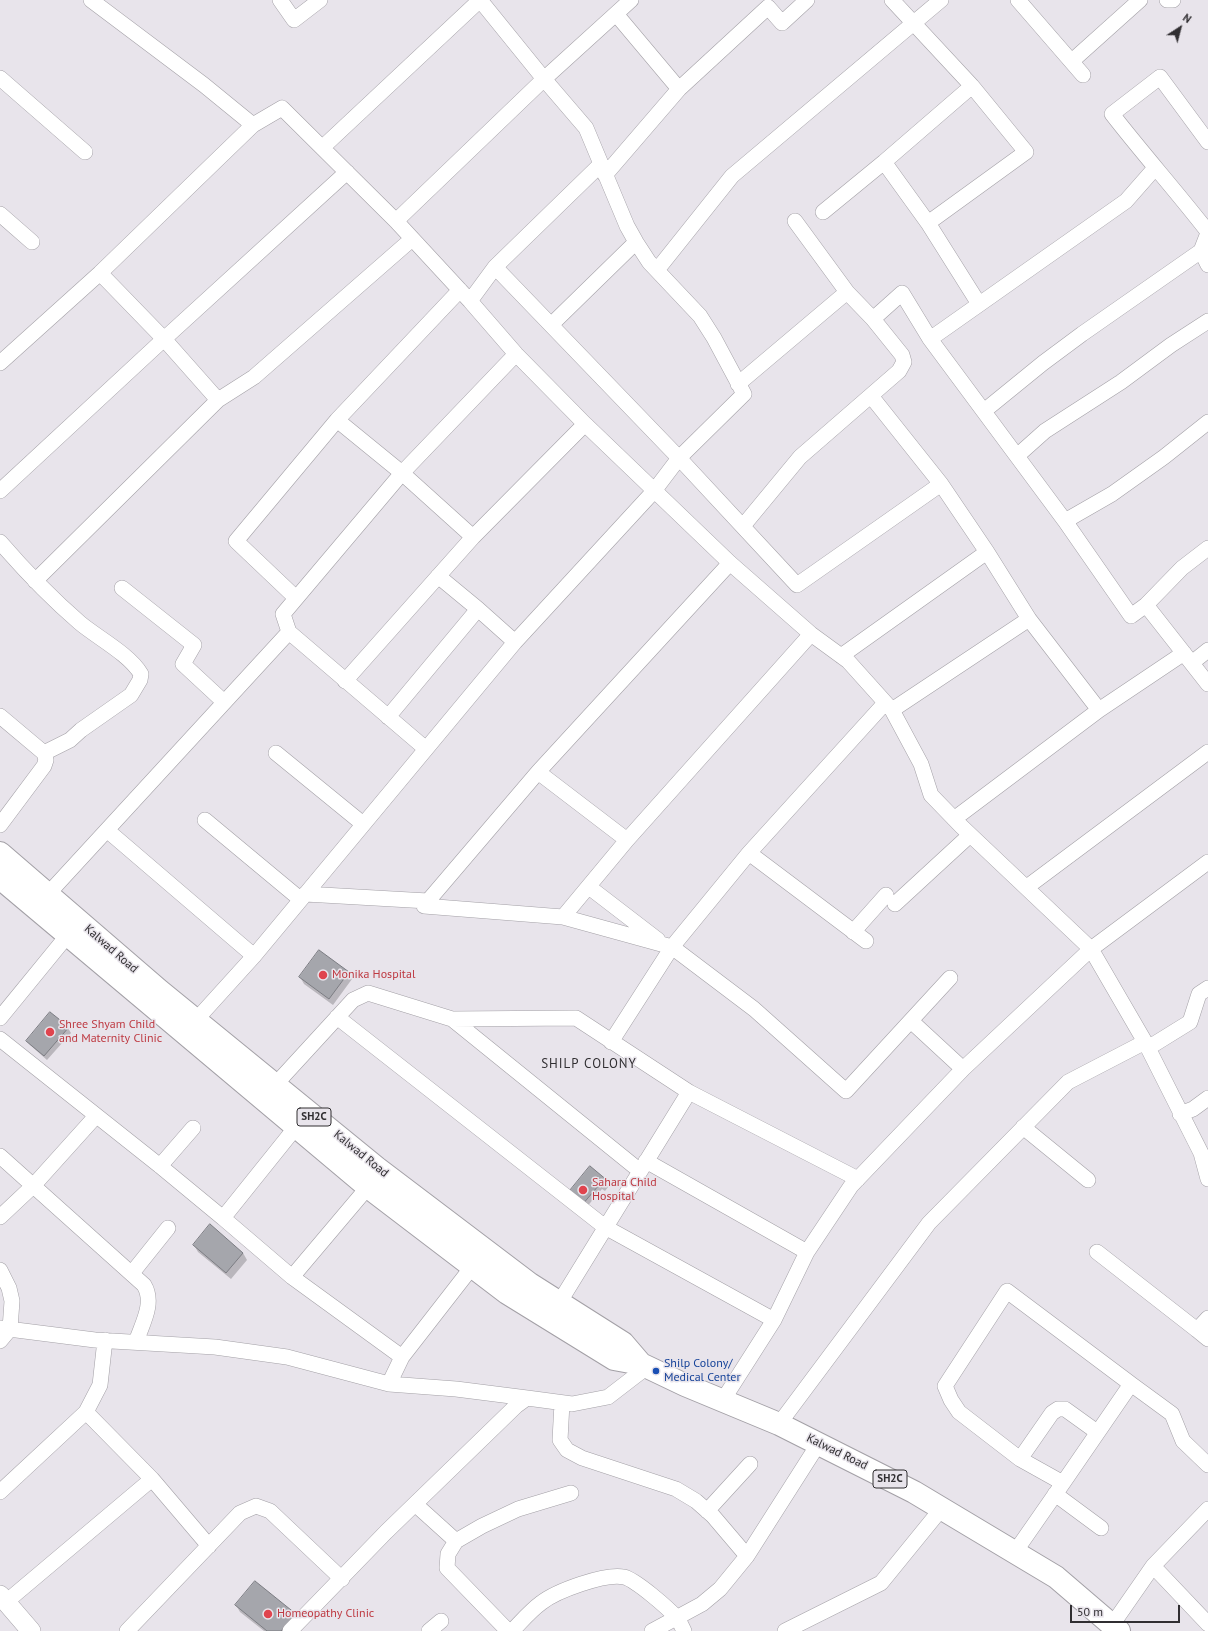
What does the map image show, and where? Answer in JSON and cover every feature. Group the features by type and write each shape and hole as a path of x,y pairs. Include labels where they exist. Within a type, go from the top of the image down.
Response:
{"main road":[{"name":"Kalwad Road","path":"0,853 196,1020 377,1168 530,1284 623,1343 644,1365"},
{"name":"Kalwad Road","path":"0,878 67,936 368,1187 507,1293 614,1359 644,1365 685,1385 779,1424 914,1492 1056,1577 1115,1628"}],"street":[{"path":"91,0 204,84 254,125"},
{"path":"280,0 294,20 320,0"},
{"path":"196,1020 254,956 515,642 654,491 679,458 744,394 714,338 700,316 657,270 636,242 627,226 586,128 544,80 480,0 323,147"},
{"path":"396,221 544,80 631,0"},
{"path":"296,598 236,541 337,420 465,295 603,170 678,89 765,4 782,23 807,0"},
{"path":"892,0 972,86 1026,152 928,223"},
{"path":"657,270 732,176 941,0"},
{"path":"1072,61 1140,0"},
{"path":"1168,0 1173,0"},
{"path":"1026,3 1083,75"},
{"path":"616,14 678,89"},
{"path":"984,412 1043,363 1076,338 1201,251 1208,233 1179,194 1155,168 1112,114 1160,77 1208,142"},
{"path":"0,78 85,152"},
{"path":"823,212 884,162 972,86"},
{"path":"0,363 100,274 254,125 282,108 396,221 465,295 516,354 585,424 730,563 811,634 848,661 888,707 921,764 931,795 970,835 1027,887 1091,949 1147,1045 1180,1114 1201,1153 1208,1178"},
{"path":"884,162 928,223 979,304"},
{"path":"930,339 1126,201 1155,168"},
{"path":"0,491 347,172"},
{"path":"0,214 32,242"},
{"path":"743,526 800,457 899,372 904,362 902,355 874,319 847,292 795,221"},
{"path":"34,581 218,400 254,377 412,239"},
{"path":"551,325 636,242"},
{"path":"1201,251 1208,265"},
{"path":"495,267 679,458 797,585 941,484"},
{"path":"100,274 164,339 218,400"},
{"path":"738,384 847,292"},
{"path":"874,319 902,293 930,339 1065,521 1131,616 1146,605 1182,568 1208,548"},
{"path":"1017,456 1045,431 1121,382 1208,320"},
{"path":"426,749 289,632 282,614 402,473 516,354"},
{"path":"871,396 941,484 987,552 1029,619 1098,710"},
{"path":"337,420 402,473 473,536"},
{"path":"1065,521 1112,494 1208,422"},
{"path":"345,681 473,536 585,424"},
{"path":"0,542 34,581 87,629 130,662 140,674 140,680 131,695 81,730 70,740 44,753"},
{"path":"841,656 987,552"},
{"path":"668,945 563,917 424,906 538,772 730,563"},
{"path":"438,576 515,642"},
{"path":"122,588 194,645 183,664 224,702"},
{"path":"1146,605 1208,684"},
{"path":"388,716 478,609"},
{"path":"611,1042 668,945 749,853 888,707 1029,619"},
{"path":"48,894 108,831 289,632"},
{"path":"563,917 627,840 811,634"},
{"path":"954,819 1098,710 1189,658 1208,650"},
{"path":"0,716 44,753 46,760 44,766 0,826"},
{"path":"1027,887 1208,752"},
{"path":"276,753 363,824"},
{"path":"538,772 627,840"},
{"path":"206,820 303,896 428,901"},
{"path":"108,831 254,956"},
{"path":"854,932 890,900 970,835"},
{"path":"749,853 866,941"},
{"path":"723,1400 774,1320 807,1252 851,1186 963,1069 1091,949 1208,862"},
{"path":"589,887 754,1009 846,1091 950,978"},
{"path":"0,1018 67,936"},
{"path":"779,1424 929,1223 1023,1127 1068,1082 1147,1045 1190,1022 1199,994 1208,988"},
{"path":"275,1085 353,1000 368,993 452,1019 576,1018 689,1092 858,1179"},
{"path":"337,1017 605,1227 774,1320"},
{"path":"452,1019 643,1166 807,1252"},
{"path":"911,1020 963,1069"},
{"path":"0,1039 160,1166 292,1277 402,1357"},
{"path":"559,1303 689,1092"},
{"path":"1180,1114 1193,1109 1208,1098"},
{"path":"0,1217 33,1186 96,1116"},
{"path":"1023,1127 1088,1180"},
{"path":"160,1166 193,1128"},
{"path":"223,1218 296,1128"},
{"path":"0,1156 144,1285 150,1300 136,1342"},
{"path":"292,1277 368,1187"},
{"path":"132,1273 168,1228"},
{"path":"1098,1252 1203,1335 1208,1318"},
{"path":"389,1384 402,1357 472,1267"},
{"path":"0,1270 10,1288 12,1301 0,1341"},
{"path":"1101,1528 1059,1488 959,1412 951,1400 945,1386 1007,1291 1172,1414 1183,1441 1208,1466"},
{"path":"5,1328 104,1340 215,1347 287,1357 389,1384 456,1389 572,1404 608,1397 644,1365"},
{"path":"0,1492 86,1412 100,1385 104,1340"},
{"path":"1014,1552 1131,1384"},
{"path":"290,1631 415,1504 516,1406 527,1398"},
{"path":"562,1403 560,1440 567,1450 582,1458 676,1489 707,1511 747,1556"},
{"path":"1020,1459 1052,1413 1058,1409 1065,1409 1097,1432"},
{"path":"86,1412 152,1479 209,1546"},
{"path":"652,1631 702,1604 720,1589 747,1556 819,1443"},
{"path":"707,1511 750,1464"},
{"path":"31,1631 3,1599 152,1479"},
{"path":"508,1631 447,1568 448,1554 456,1541 482,1526 518,1509 571,1493"},
{"path":"415,1504 456,1541"},
{"path":"127,1631 240,1512 256,1506 270,1511 342,1579"},
{"path":"785,1631 881,1583 942,1508"},
{"path":"1115,1628 1153,1566 1208,1509"},
{"path":"1153,1566 1208,1624"},
{"path":"512,1631 541,1603 553,1596 587,1582 615,1576 625,1577 640,1585 676,1618 684,1631"},
{"path":"429,1631 440,1621"}],"building":[{"path":"319,950 349,972 329,999 299,977"},
{"path":"50,1012 69,1027 44,1056 26,1041"},
{"path":"590,1166 608,1181 602,1187 599,1185 582,1205 568,1193"},
{"path":"210,1224 243,1253 226,1273 193,1245"},
{"path":"255,1581 296,1614 281,1631 267,1631 235,1605"}],"place":[{"name":"Monika Hospital","path":"323,975"},
{"name":"Shree Shyam Child and Maternity Clinic","path":"50,1032"},
{"name":"Sahara Child Hospital","path":"583,1190"},
{"name":"Shilp Colony/ Medical Center","path":"656,1371"},
{"name":"Homeopathy Clinic","path":"268,1614"}],"district":[{"name":"SHILP COLONY","path":"589,1064"}]}
